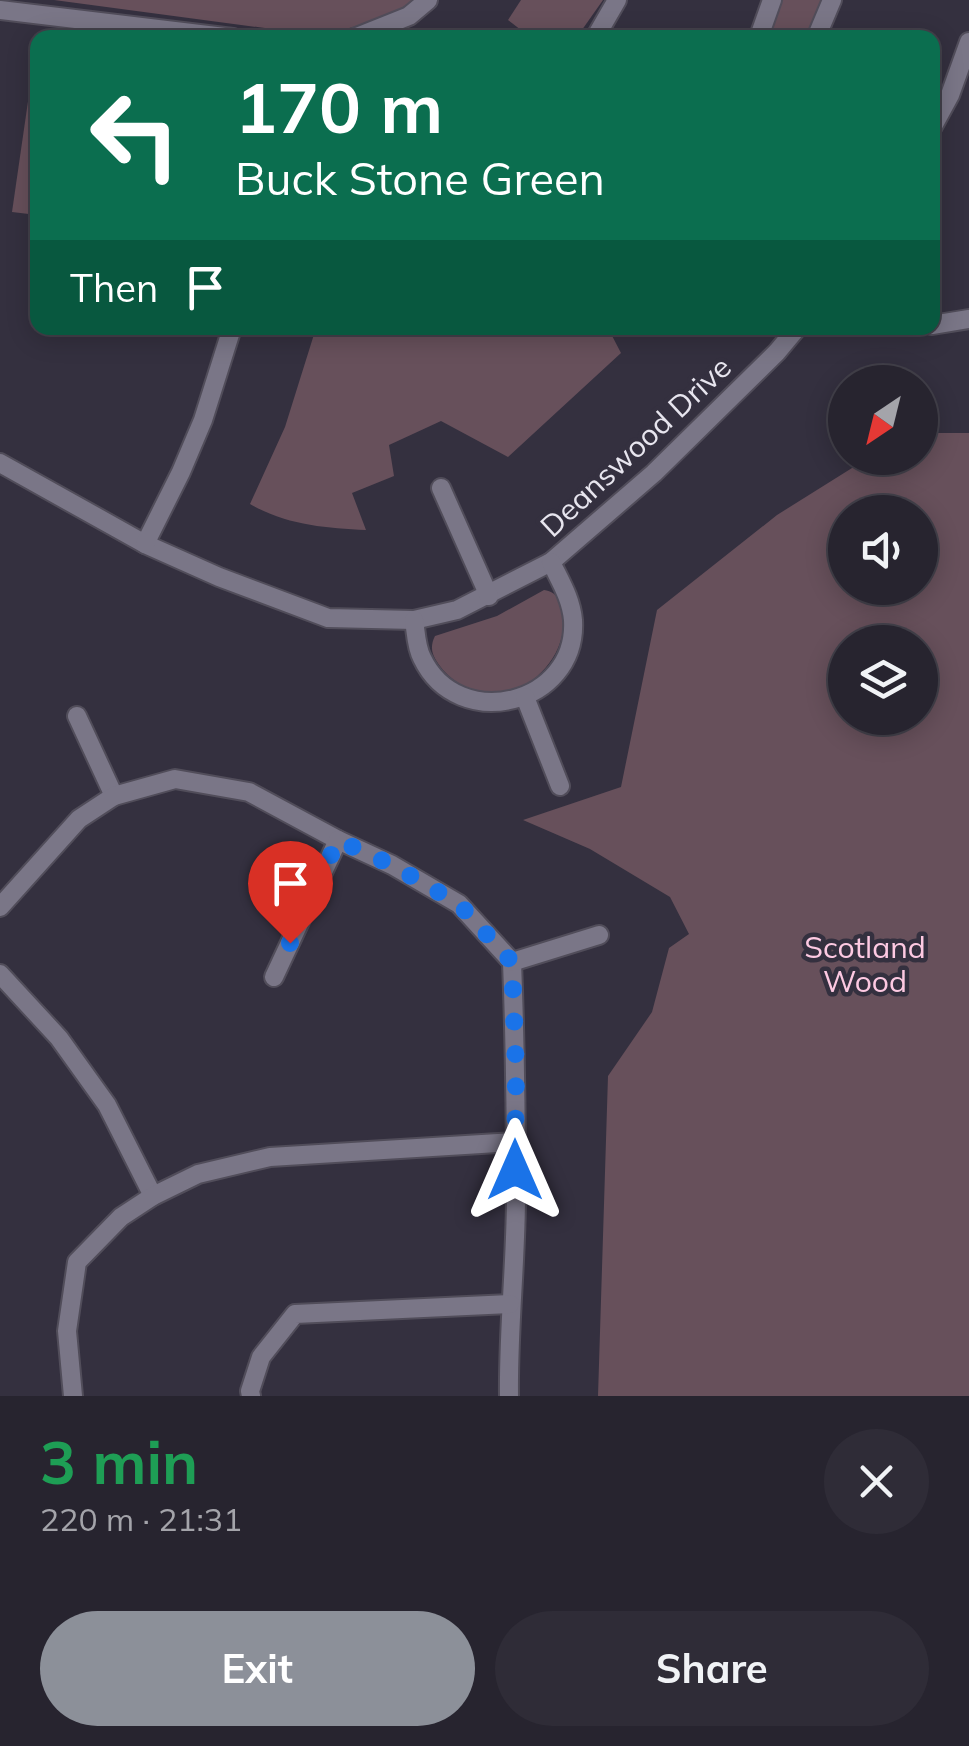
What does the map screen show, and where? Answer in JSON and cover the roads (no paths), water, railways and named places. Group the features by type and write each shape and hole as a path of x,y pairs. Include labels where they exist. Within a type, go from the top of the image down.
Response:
{"street":[{"path":"374,30 409,16 428,0"},
{"path":"600,30 617,0"},
{"path":"761,30 772,0"},
{"path":"819,30 832,0"},
{"path":"0,10 166,30"},
{"path":"940,114 969,42"},
{"path":"940,324 969,319"},
{"path":"144,544 181,472 230,335"},
{"name":"Deanswood Drive","path":"0,463 144,544 220,578 328,618 414,620 457,610 550,562 654,474 791,335"},
{"path":"441,488 489,596"},
{"path":"414,620 420,656 436,679 458,695 484,703 525,697 556,672 569,649 573,622 568,595 550,562"},
{"path":"525,697 560,786"},
{"path":"78,716 114,796"},
{"path":"0,908 79,819 114,796 176,779 249,792 459,904 512,962 516,1198 509,1396"},
{"path":"274,977 338,840"},
{"path":"512,962 599,935"},
{"path":"0,974 59,1038 107,1105 154,1196"},
{"path":"73,1396 67,1332 77,1262 122,1217 154,1196 198,1174 270,1156 514,1142"},
{"path":"251,1396 261,1357 296,1314 510,1304"}],"park label":[{"name":"Scotland Wood","path":"865,965"}]}
